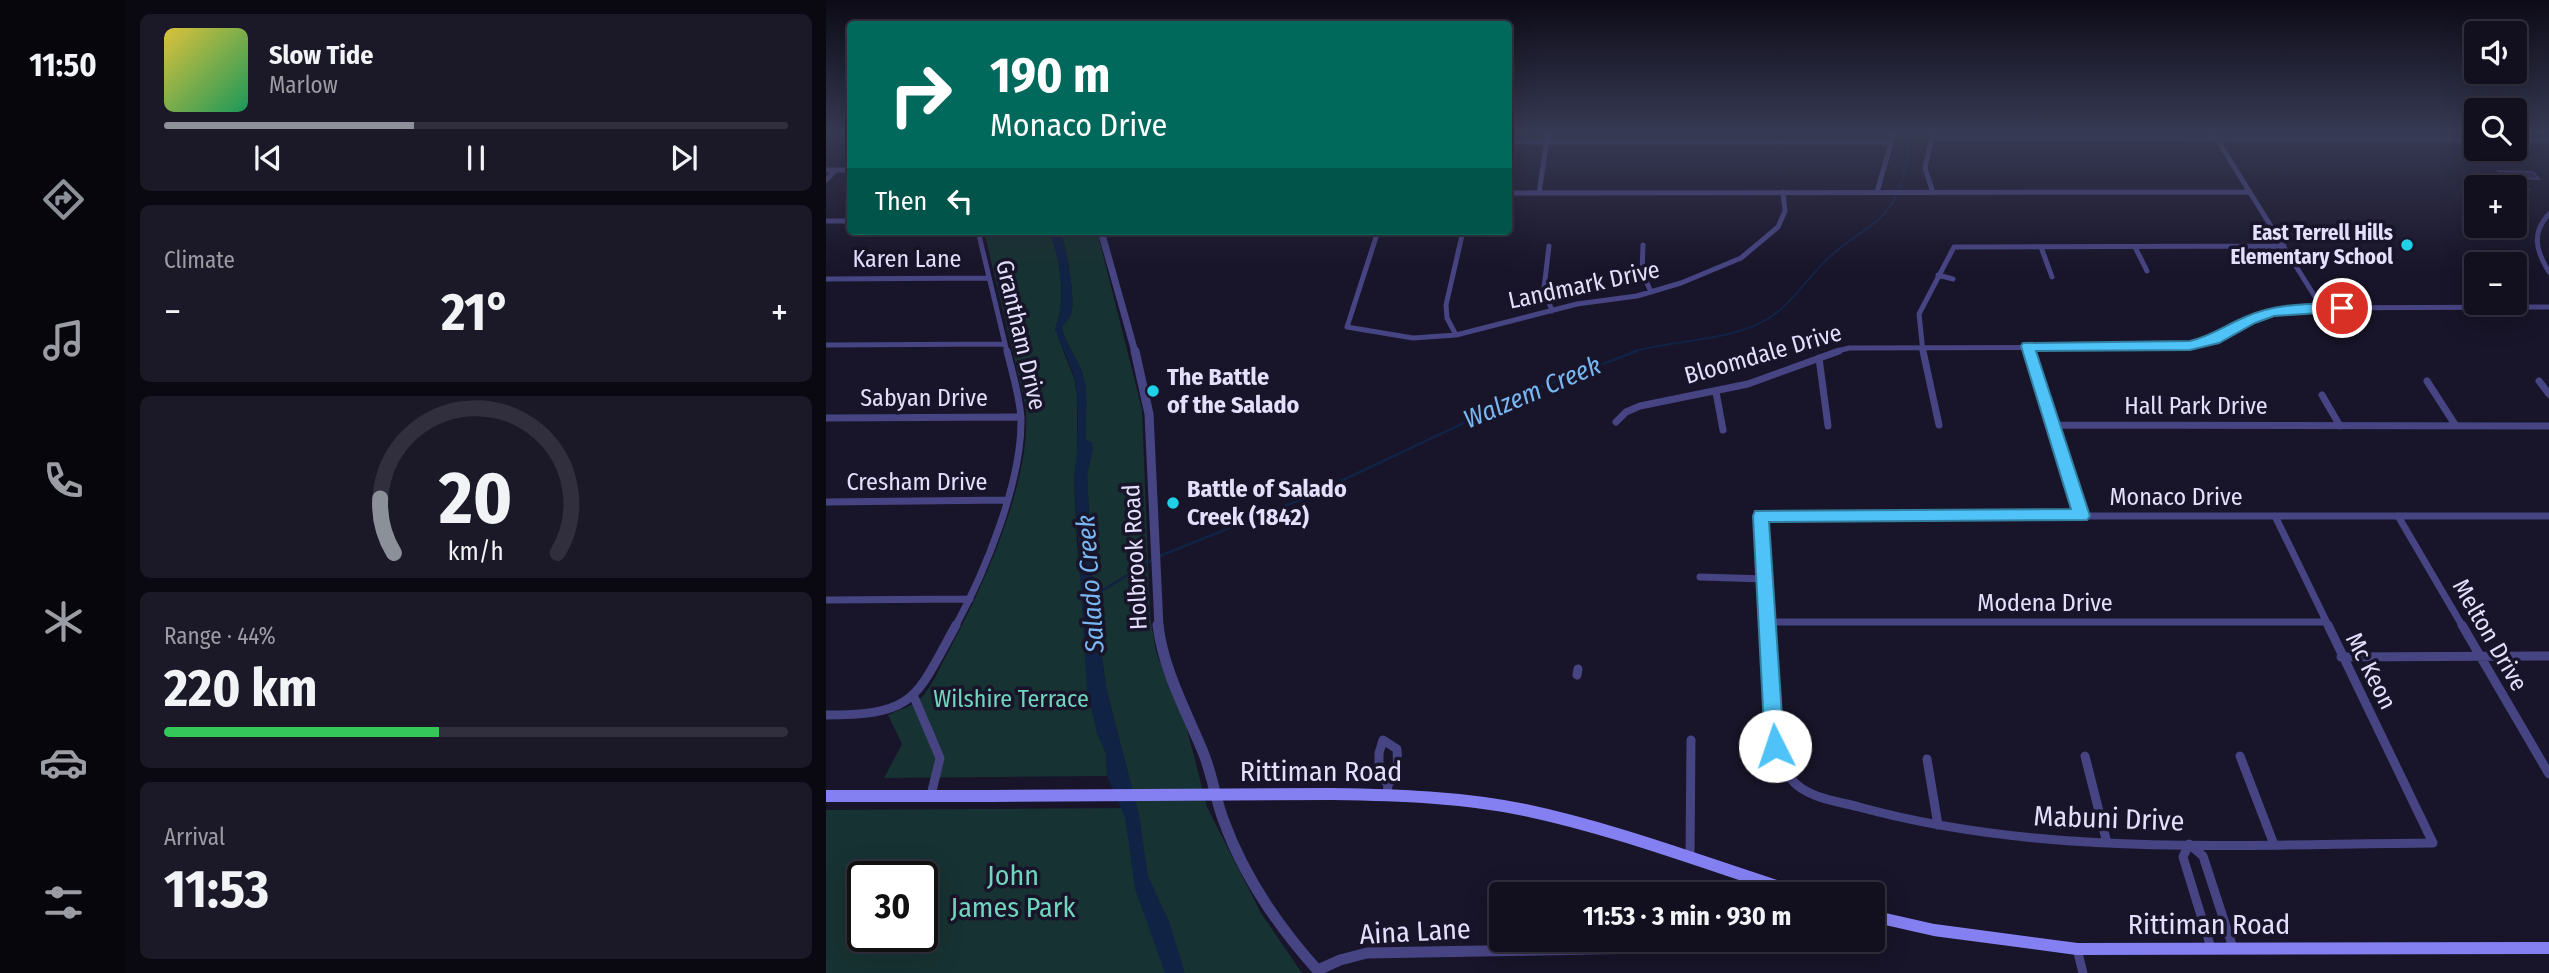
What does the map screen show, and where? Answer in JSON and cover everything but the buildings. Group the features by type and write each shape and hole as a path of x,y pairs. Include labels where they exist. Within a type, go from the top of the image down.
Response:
{"main road":[{"name":"Rittiman Road","path":"826,796 1333,794 1388,789 1522,810 1690,856 1762,882"},
{"name":"Rittiman Road","path":"1885,919 1934,930 2077,949 2549,947"}],"street":[{"path":"1539,193 1541,178"},
{"path":"1877,191 1881,178"},
{"path":"1929,178 1933,193"},
{"path":"2242,178 2322,308"},
{"name":"Landmark Drive","path":"1377,235 1347,327 1413,338 1455,335 1552,311 1651,292 1693,279 1746,255 1781,223 1785,211 1783,192"},
{"path":"1512,193 2250,192"},
{"path":"2549,214 2539,225 2535,238 2538,253 2549,272"},
{"path":"826,221 847,221"},
{"name":"Grantham Drive","path":"915,697 970,599 1008,500 1019,449 1021,417 994,289 988,278 979,235"},
{"name":"Holbrook Road","path":"1102,235 1142,377 1149,414 1155,582 1161,649 1210,769 1223,819 1263,901 1288,938 1319,972"},
{"path":"1455,335 1447,318 1446,305 1462,235"},
{"path":"1643,245 1642,272 1651,292"},
{"path":"1549,246 1543,289 1552,311"},
{"path":"1938,425 1922,347 1919,314 1954,247 2284,246"},
{"path":"2041,247 2052,277"},
{"path":"2135,247 2147,271"},
{"path":"1938,275 1953,279"},
{"name":"Karen Lane","path":"826,279 988,278"},
{"name":"Bloomdale Drive","path":"1616,422 1620,416 1640,406 1716,392 1792,370 1849,348 2190,345 2214,340 2250,320 2272,312 2322,308 2549,307"},
{"path":"826,345 1004,344"},
{"path":"2028,346 2082,516"},
{"path":"1819,358 1828,426"},
{"path":"2427,381 2456,426"},
{"path":"2539,381 2549,394"},
{"path":"1716,392 1723,430"},
{"path":"2322,395 2340,426"},
{"name":"Sabyan Drive","path":"826,418 1021,417"},
{"name":"Hall Park Drive","path":"2053,425 2549,426"},
{"name":"Cresham Drive","path":"826,502 1008,500"},
{"name":"Monaco Drive","path":"1765,579 1761,516 2549,516"},
{"name":"Mc Keon","path":"2275,516 2433,843"},
{"name":"Melton Drive","path":"2398,516 2549,774"},
{"path":"1700,577 1765,579 1766,622"},
{"path":"826,600 970,599"},
{"name":"Modena Drive","path":"1766,622 2325,622"},
{"name":"Mabuni Drive","path":"1766,622 1775,746 1779,762 1792,783 1805,792 1911,821 2026,839 2189,844 2433,843"},
{"path":"2341,657 2549,656"},
{"path":"826,715 869,715 915,697 940,758 931,795"},
{"path":"1690,740 1690,856"},
{"path":"2085,755 2107,843"},
{"path":"2239,756 2273,842"},
{"path":"1927,758 1938,825"},
{"path":"2211,948 2183,857 2189,844 2203,856 2233,948"},
{"path":"2077,949 2083,973"},
{"name":"Aina Lane","path":"1319,972 1340,960 1367,953 1489,951"}],"green space":[{"name":"Wilshire Terrace","path":"985,235 1050,235 1057,254 1062,293 1055,329 1074,378 1077,394 1077,459 1074,477 1077,545 1097,733 1106,753 1107,776 884,778 902,744 888,715 918,701 936,676 976,597 1003,531 1022,464 1026,432 1025,404"},
{"name":"John James Park","path":"1061,235 1098,235 1142,409 1150,615 1156,652 1187,729 1207,807 1261,913 1302,973 826,973 826,810 1137,808 1106,688 1093,590 1093,527 1089,515 1087,475 1093,448 1091,442 1086,441 1084,379 1062,328 1070,316 1070,272"}],"water":[{"name":"Salado Creek","path":"1050,235 1061,235 1065,248 1072,308 1070,317 1062,328 1082,372 1086,402 1086,440 1091,442 1093,448 1087,475 1089,514 1093,527 1093,590 1106,688 1139,815 1148,876 1169,921 1185,973 1165,973 1135,889 1125,817 1107,776 1106,753 1097,733 1087,690 1074,477 1077,398 1074,376 1055,329 1062,293 1057,254"}],"waterway":[{"name":"Walzem Creek","path":"1631,352 1736,332 1765,320 1787,303 1823,263 1882,216 1894,200 1902,178"},
{"name":"Walzem Creek","path":"1092,597 1157,557 1307,497 1536,389 1637,351"}],"place":[{"name":"East Terrell Hills Elementary School","path":"2407,245"},
{"name":"The Battle of the Salado","path":"1153,391"},
{"name":"Battle of Salado Creek (1842)","path":"1173,503"}],"route":[{"path":"1775,746 1761,516 2082,516 2028,346 2177,347 2214,340 2250,320 2272,312 2297,308 2342,308"}]}
